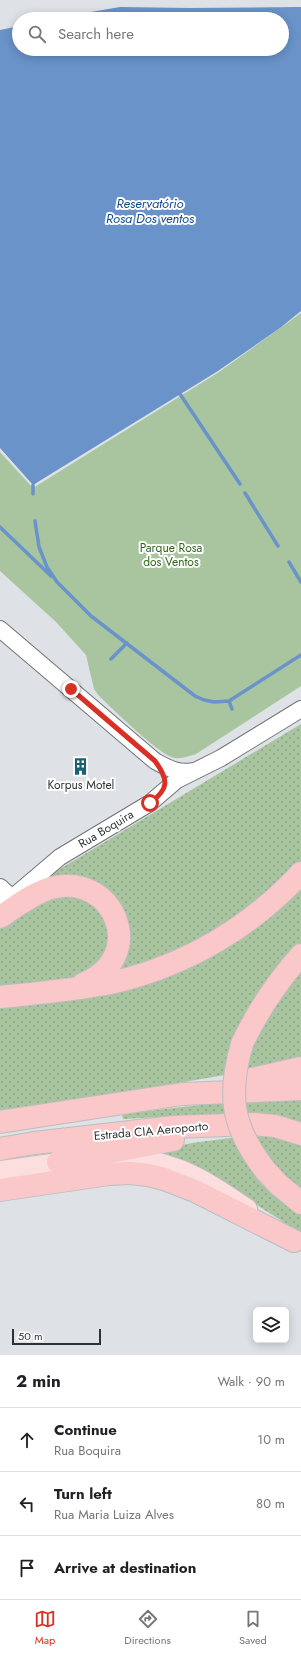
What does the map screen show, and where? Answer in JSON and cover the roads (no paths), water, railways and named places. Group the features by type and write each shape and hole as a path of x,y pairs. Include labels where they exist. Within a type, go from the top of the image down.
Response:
{"highway":[{"path":"0,997 71,989 114,982 150,972 187,957 246,923 265,908 301,873"},
{"path":"0,917 38,894 51,888 77,887 96,895 103,901 116,918 119,936 116,954 112,963 99,976 71,989"},
{"path":"301,955 263,1003 242,1044 234,1074 234,1107 247,1146 265,1170 278,1184 301,1203"},
{"path":"0,1122 182,1094 301,1068"},
{"path":"182,1094 301,1089"},
{"name":"Estrada CIA Aeroporto","path":"0,1148 34,1142 174,1127 253,1124 275,1126 301,1134"},
{"path":"0,1190 164,1142 230,1132 262,1131 301,1134"},
{"path":"61,1171 109,1174 130,1173 164,1179 195,1191 298,1244"}],"main road":[{"path":"0,1171 61,1171"}],"street":[{"path":"0,629 155,761 180,772 199,769"},
{"name":"Rua Boquira","path":"4,897 60,856 150,803 175,781 199,769 301,709"},
{"path":"155,761 165,777 165,784 160,795"}],"water":[{"name":"Reservatório Rosa Dos ventos","path":"120,7 301,7 301,311 280,328 218,371 33,485 0,448 0,30 12,27 12,56 289,56 289,12 91,12"}],"waterway":[{"path":"180,394 240,484"},
{"path":"33,485 33,494"},
{"path":"245,493 278,546"},
{"path":"35,521 39,547 47,567 57,582 91,616 195,696 214,702 229,701 301,655"},
{"path":"0,527 51,576"},
{"path":"289,562 301,582"},
{"path":"111,659 127,643"},
{"path":"229,701 232,709"}],"place":[{"name":"Korpus Motel","path":"81,766"}],"park label":[{"name":"Parque Rosa dos Ventos","path":"171,555"}]}
